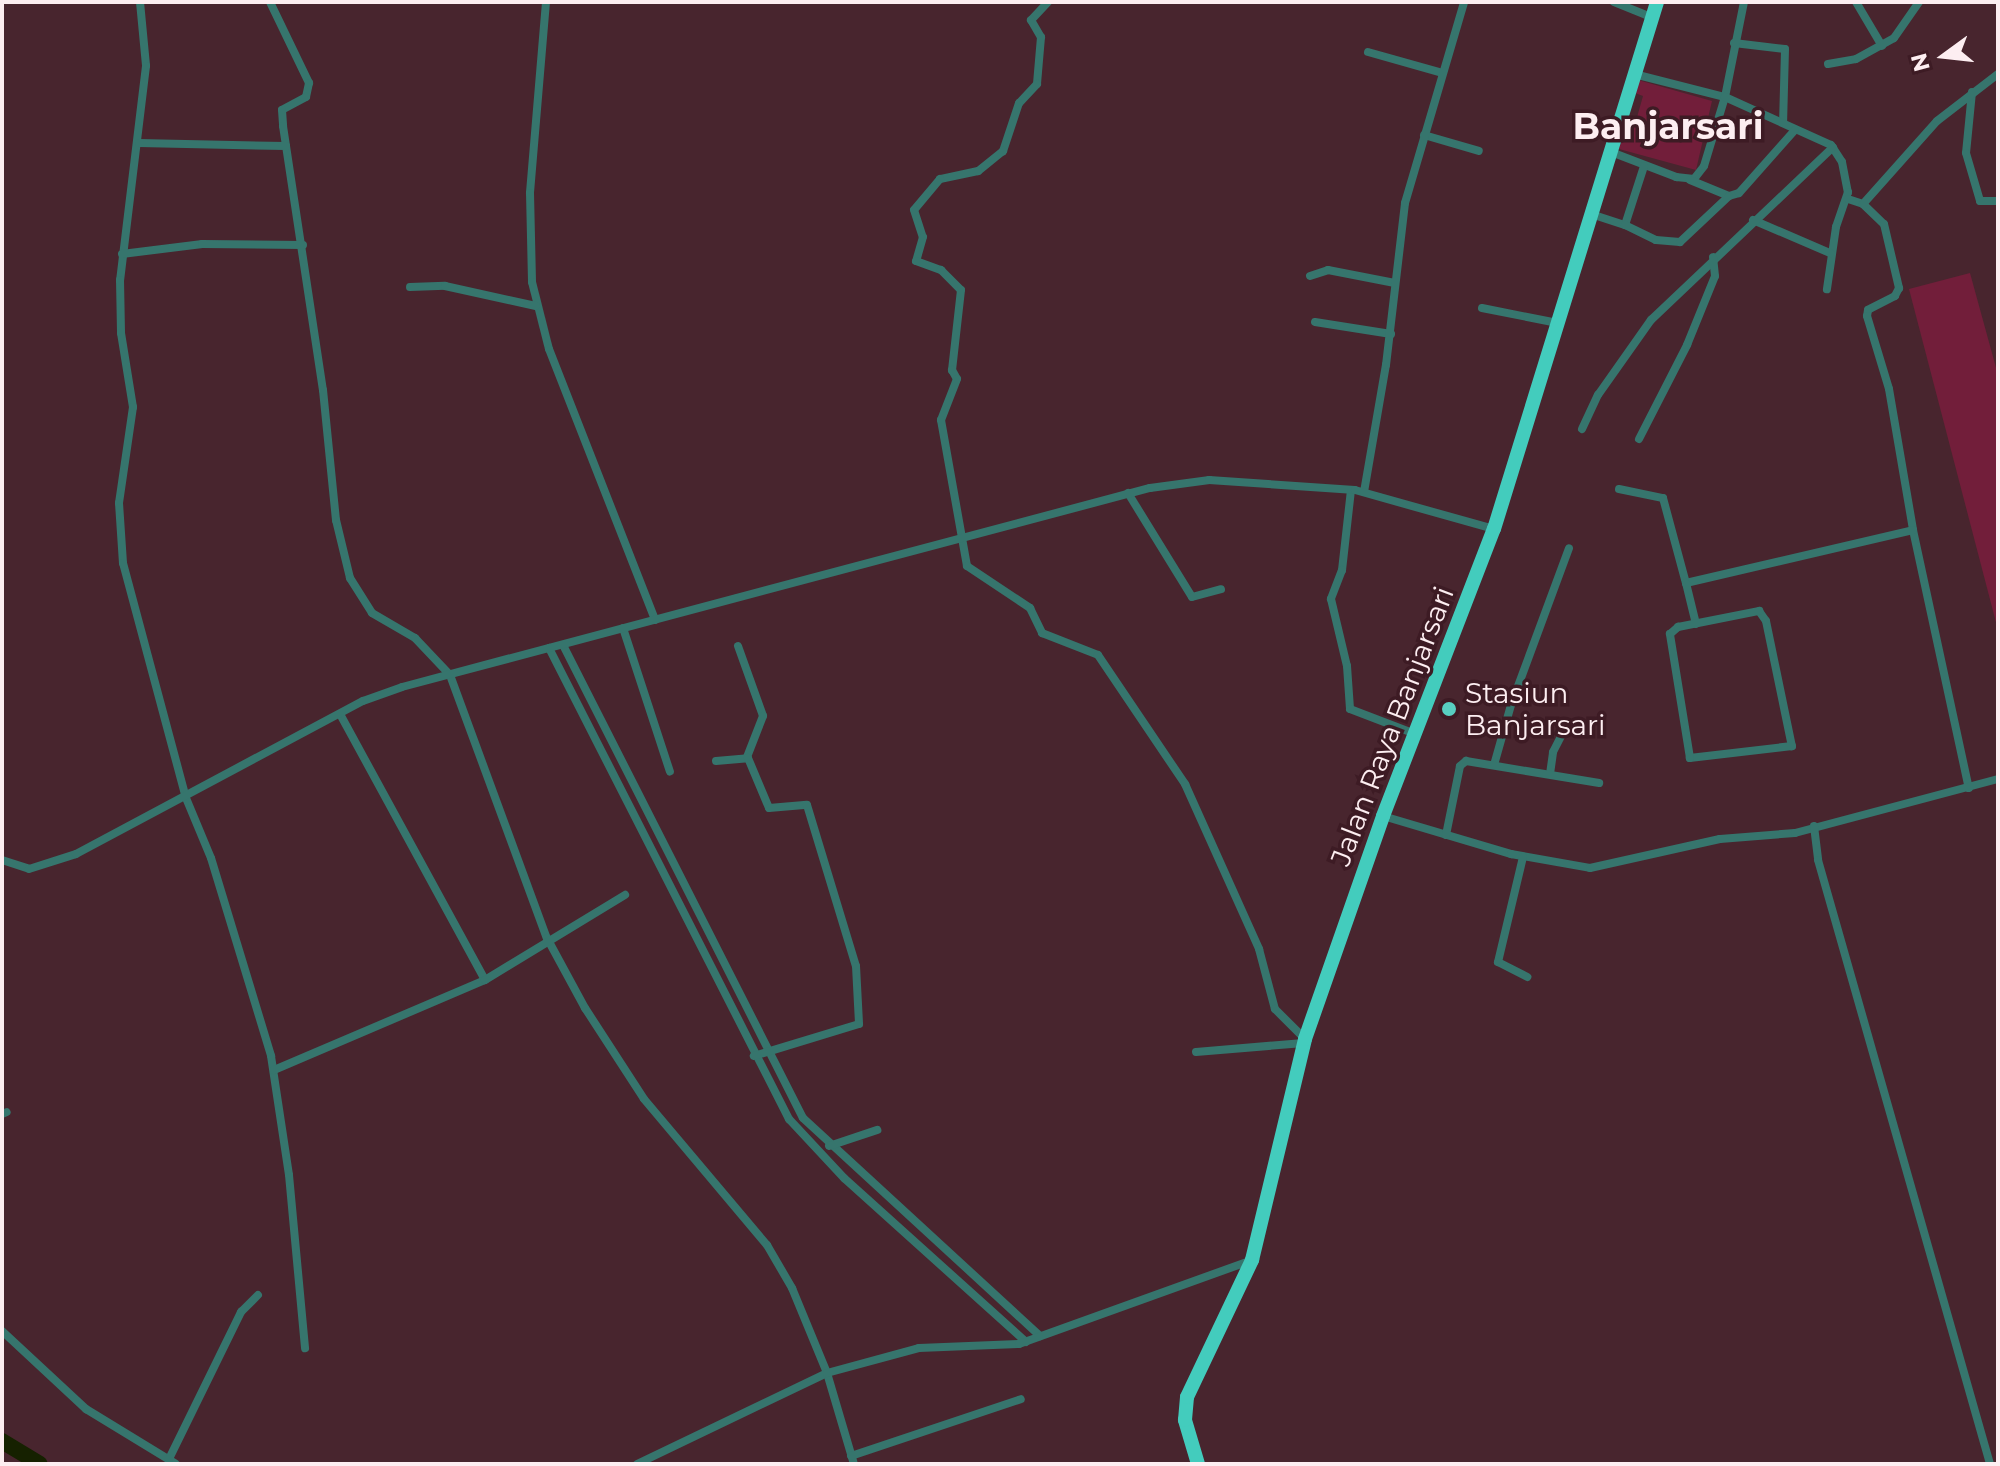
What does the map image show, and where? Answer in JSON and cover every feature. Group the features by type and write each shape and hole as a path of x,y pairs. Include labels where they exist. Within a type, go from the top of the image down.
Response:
{"highway":[{"name":"Jalan Raya Banjarsari","path":"1198,1464 1185,1420 1187,1397 1252,1260 1304,1041 1383,816 1494,529 1594,215 1657,2"}],"street":[{"path":"140,2 147,51 139,143 122,254 119,309 133,407 119,503 123,563 186,798 211,858 274,1070 305,1348"},
{"path":"270,2 309,83 306,97 286,105 286,146 303,245 336,520 350,578 372,613 415,638 450,675 547,938 585,1008 644,1099 767,1245 792,1288 827,1373 853,1460 1021,1399"},
{"path":"546,2 528,227 536,306 655,620"},
{"path":"1048,2 1031,20 1041,37 1037,84 1019,103 1003,151 978,171 940,179 914,210 923,237 916,261 941,270 961,290 952,370 957,379 941,420 967,566 1030,608 1042,633 1098,655 1185,784 1259,949 1275,1009 1304,1041"},
{"path":"1364,492 1391,334 1405,203 1464,2"},
{"path":"1614,2 1651,17"},
{"path":"1689,180 1704,166 1725,97 1744,2"},
{"path":"1856,2 1882,46"},
{"path":"1828,64 1856,59 1894,38 1919,2"},
{"path":"1734,43 1785,49 1783,123"},
{"path":"1368,52 1442,73"},
{"path":"1634,74 1725,97 1833,147 1845,171 1848,199 1830,253 1827,289"},
{"path":"1863,204 1937,121 1997,76"},
{"path":"1972,92 1966,153 1980,201 1998,201"},
{"path":"1594,215 1656,240 1680,242 1729,196 1739,193 1795,130"},
{"path":"1424,135 1479,151"},
{"path":"139,143 286,146"},
{"path":"1582,429 1635,339 1713,257 1833,147"},
{"path":"1611,152 1729,196"},
{"path":"1625,225 1644,166"},
{"path":"1848,199 1863,204 1884,224 1899,288 1895,296 1868,310 1867,316 1889,389 1913,530 1969,788"},
{"path":"1753,220 1830,253"},
{"path":"122,254 202,244 303,245"},
{"path":"1639,439 1687,345 1716,272 1713,257"},
{"path":"1310,276 1328,270 1395,283"},
{"path":"410,287 445,286 536,306"},
{"path":"1482,308 1558,323"},
{"path":"1315,322 1391,334"},
{"path":"2,860 29,869 76,854 363,701 1128,493 1209,480 1351,490 1494,529"},
{"path":"1619,489 1663,498 1696,624"},
{"path":"1351,490 1342,570 1331,592 1350,709 1416,734"},
{"path":"1128,493 1192,597 1221,589"},
{"path":"1686,583 1913,530"},
{"path":"1493,765 1511,705 1569,548"},
{"path":"1763,614 1790,750 1688,756 1670,634 1696,624 1763,614"},
{"path":"623,628 670,772"},
{"path":"563,645 612,757 779,1088 814,1139 829,1146 879,1200 1032,1339"},
{"path":"738,646 763,716 747,757 769,808 807,805 836,889 861,1021 855,1027 760,1053"},
{"path":"549,648 612,757 760,1053 779,1088 814,1139 1032,1339"},
{"path":"340,714 485,980"},
{"path":"1550,774 1553,752 1565,728"},
{"path":"716,761 747,757"},
{"path":"1446,835 1460,766 1478,762 1599,783"},
{"path":"1383,816 1523,857 1590,868 1720,839 1773,836 1998,779"},
{"path":"1814,826 1822,874 1990,1464"},
{"path":"1523,857 1498,962 1527,977"},
{"path":"274,1070 485,980 547,938 625,895"},
{"path":"1196,1052 1304,1041"},
{"path":"829,1146 877,1130"},
{"path":"637,1464 827,1373 919,1348 1032,1339 1252,1260"},
{"path":"2,1331 86,1409 172,1462 241,1312 258,1295"}],"shaded area":[{"path":"1638,80 1712,101 1696,170 1619,149 1622,140 1630,142 1643,96 1635,93"},
{"path":"1970,273 1998,375 1998,630 1909,289"}],"waterway":[{"path":"2,1441 40,1464"}],"place":[{"name":"Stasiun Banjarsari","path":"1449,709"}],"district":[{"name":"Banjarsari","path":"1668,127"}]}
